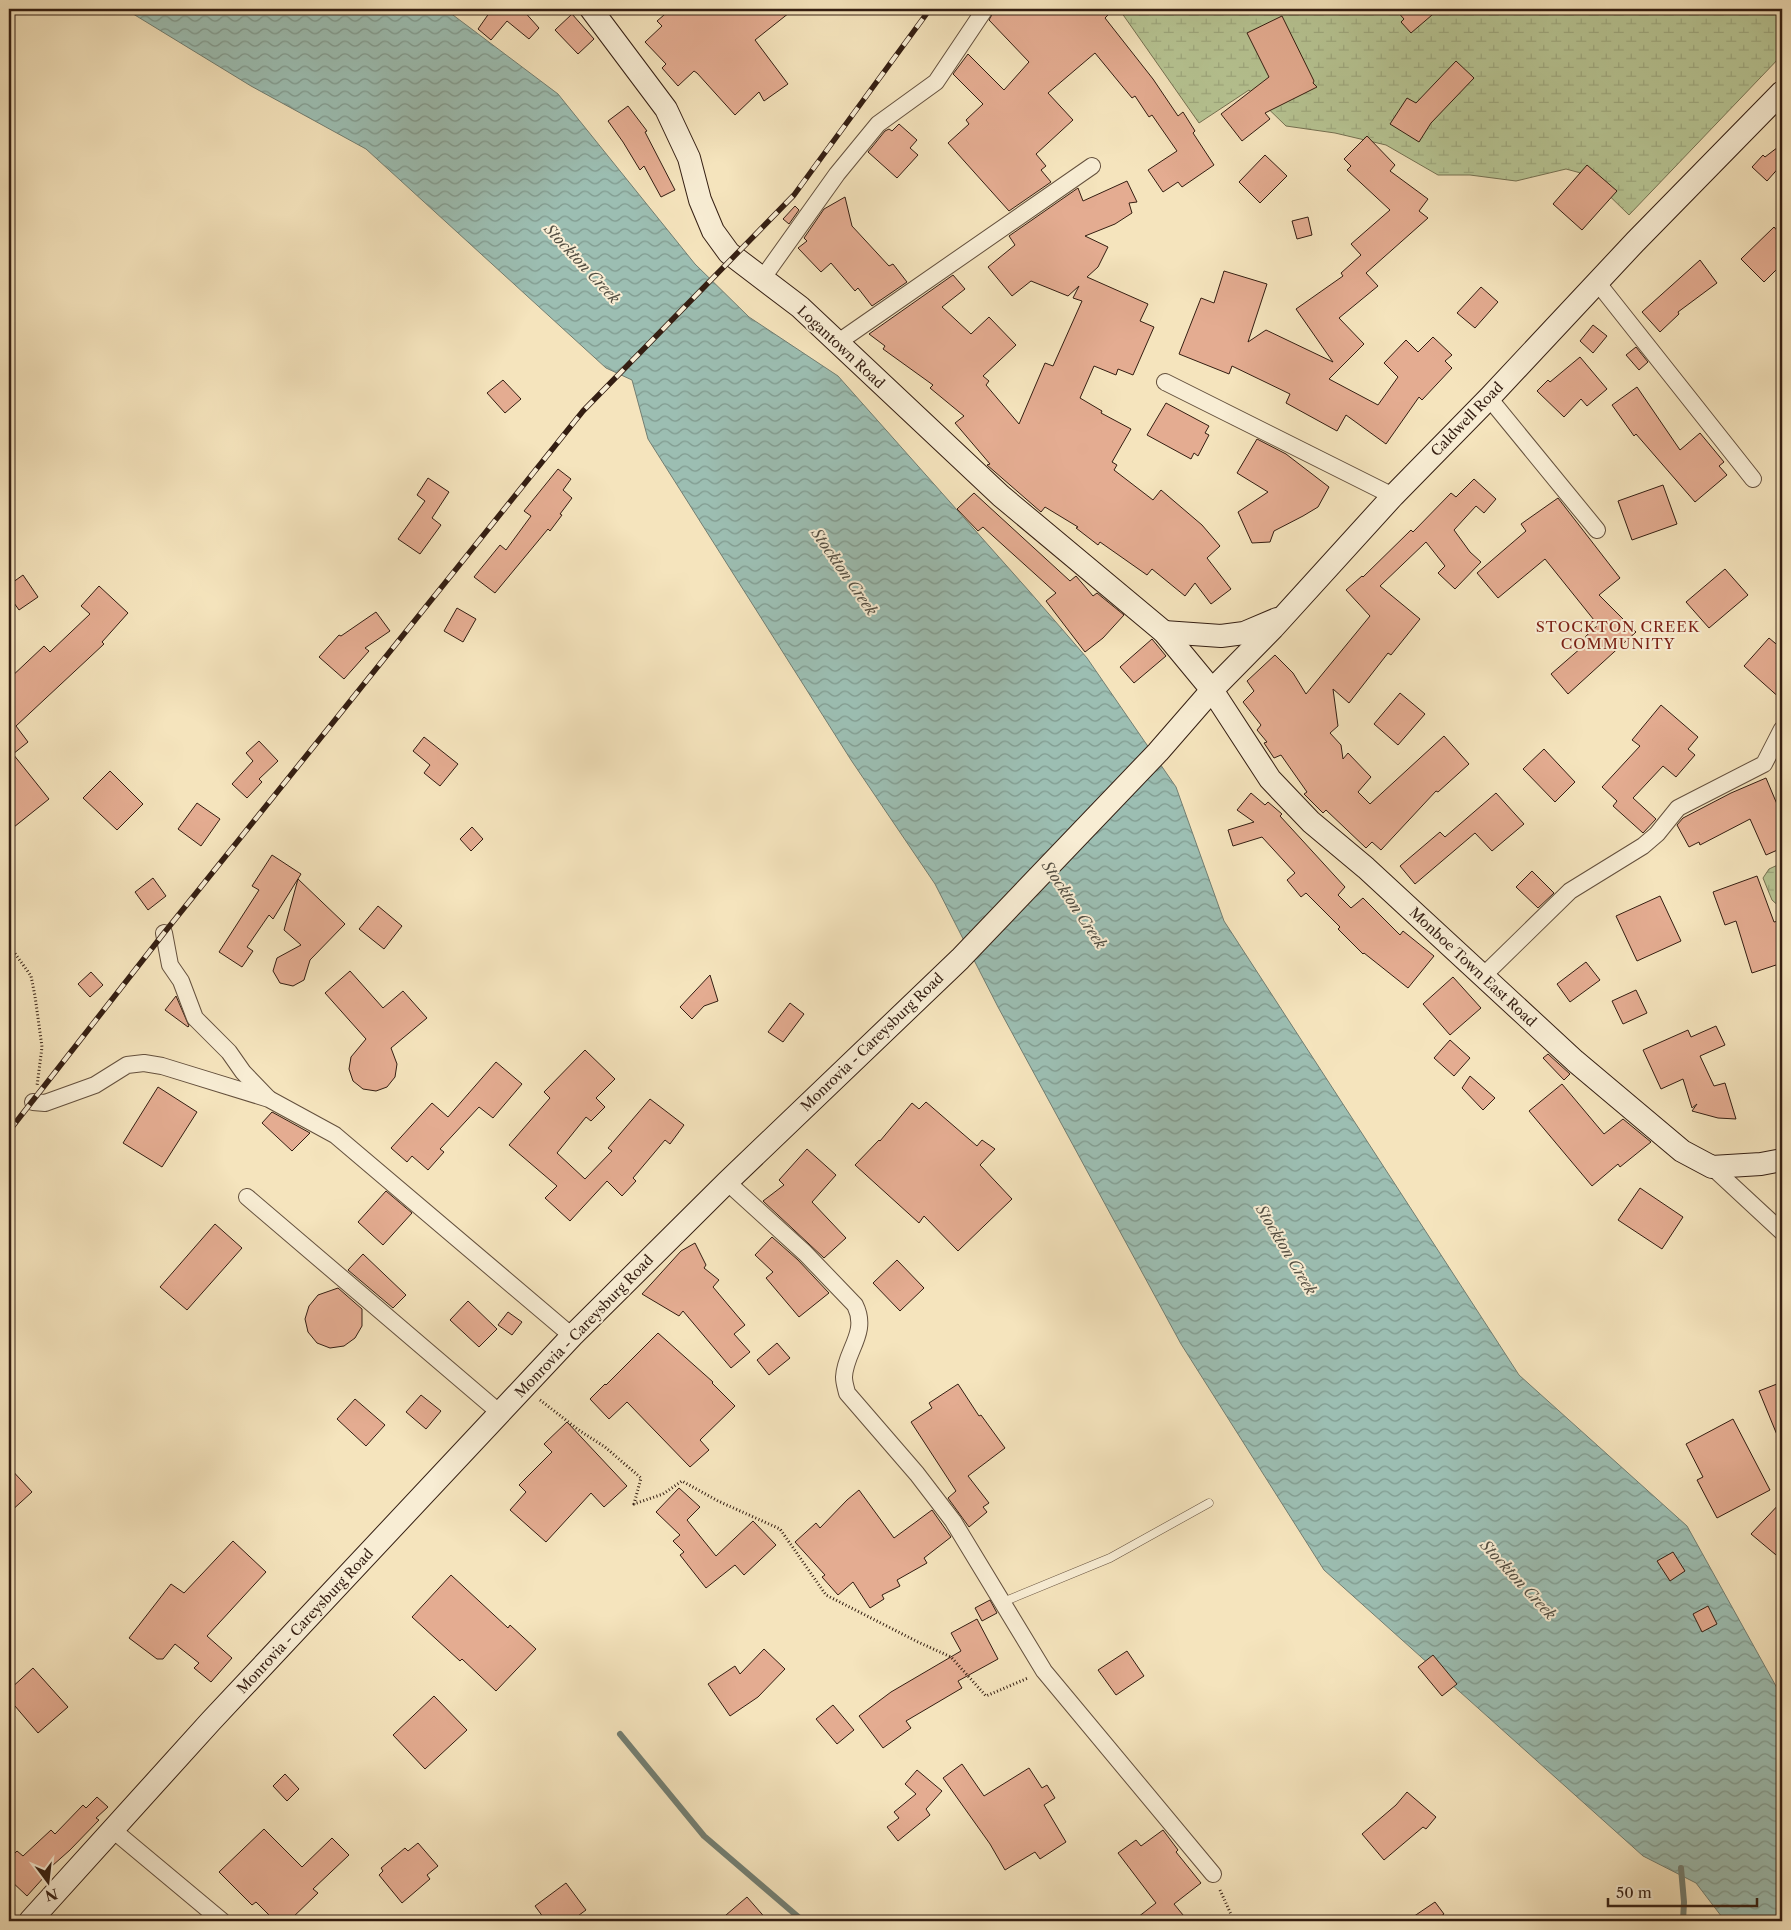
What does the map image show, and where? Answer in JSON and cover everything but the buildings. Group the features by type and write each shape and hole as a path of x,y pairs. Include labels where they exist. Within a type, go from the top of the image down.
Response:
{"main road":[{"name":"Logantown Road","path":"591,9 666,109 689,158 700,200 713,230 729,254 800,307 1001,496 1164,632 1212,690"},
{"name":"Caldwell Road","path":"1158,752 1212,690 1285,615 1392,496 1489,398 1597,282 1782,92"},
{"path":"1164,632 1221,636 1244,633 1285,615"},
{"name":"Monboe Town East Road","path":"1212,690 1270,779 1304,815 1366,868 1575,1061 1682,1151 1712,1167"},
{"name":"Monrovia - Careysburg Road","path":"30,1921 211,1721 572,1336 726,1182 960,959 1158,752"},
{"path":"1712,1167 1761,1164 1782,1160"}],"street":[{"path":"762,279 837,174 878,124 936,82 985,9"},
{"path":"837,343 1092,166"},
{"path":"1597,282 1753,479"},
{"path":"1165,382 1392,496"},
{"path":"1489,398 1597,530"},
{"path":"1482,977 1570,891 1643,846 1657,834 1678,808 1764,764 1782,729"},
{"path":"164,932 170,965 181,981 195,1018 229,1052 243,1072 269,1099"},
{"path":"33,1102 45,1103 79,1091 95,1085 127,1065 144,1062 269,1099 335,1135 572,1336"},
{"path":"1712,1167 1782,1232"},
{"path":"726,1182 805,1253 855,1305 860,1314 860,1326 844,1376 847,1393 918,1474 953,1521 1044,1671 1213,1874"},
{"path":"247,1196 500,1413"},
{"path":"113,1830 222,1921"}],"lane":[{"path":"1003,1602 1110,1558 1209,1503"}],"path":[{"path":"9,945 31,976 35,996 42,1047 40,1070 33,1102"},
{"path":"524,1387 580,1431 605,1447 640,1478 634,1504 663,1494 682,1481 780,1529 826,1595 951,1657 986,1696 1044,1671"},
{"path":"1213,1874 1234,1921"}],"green space":[{"path":"1119,9 1782,9 1782,55 1629,215 1588,175 1566,169 1516,181 1470,175 1438,175 1386,145 1335,133 1286,126 1249,90 1199,123"},
{"path":"1782,863 1782,909 1772,900 1763,878 1769,869"}],"water":[{"name":"Stockton Creek","path":"125,9 445,9 558,94 695,264 749,317 838,376 1029,591 1087,658 1176,787 1224,921 1519,1375 1687,1526 1782,1697 1782,1921 1725,1921 1696,1883 1643,1856 1324,1570 1181,1344 998,1007 935,884 851,760 648,439 632,380 606,368 366,149 251,86"}],"waterway":[{"path":"620,1734 704,1836 803,1921"},
{"path":"1681,1868 1684,1902 1683,1921"}],"railway":[{"path":"9,1131 164,933 583,411 794,195 930,9"}],"district":[{"name":"STOCKTON CREEK COMMUNITY","path":"1618,636"}]}
